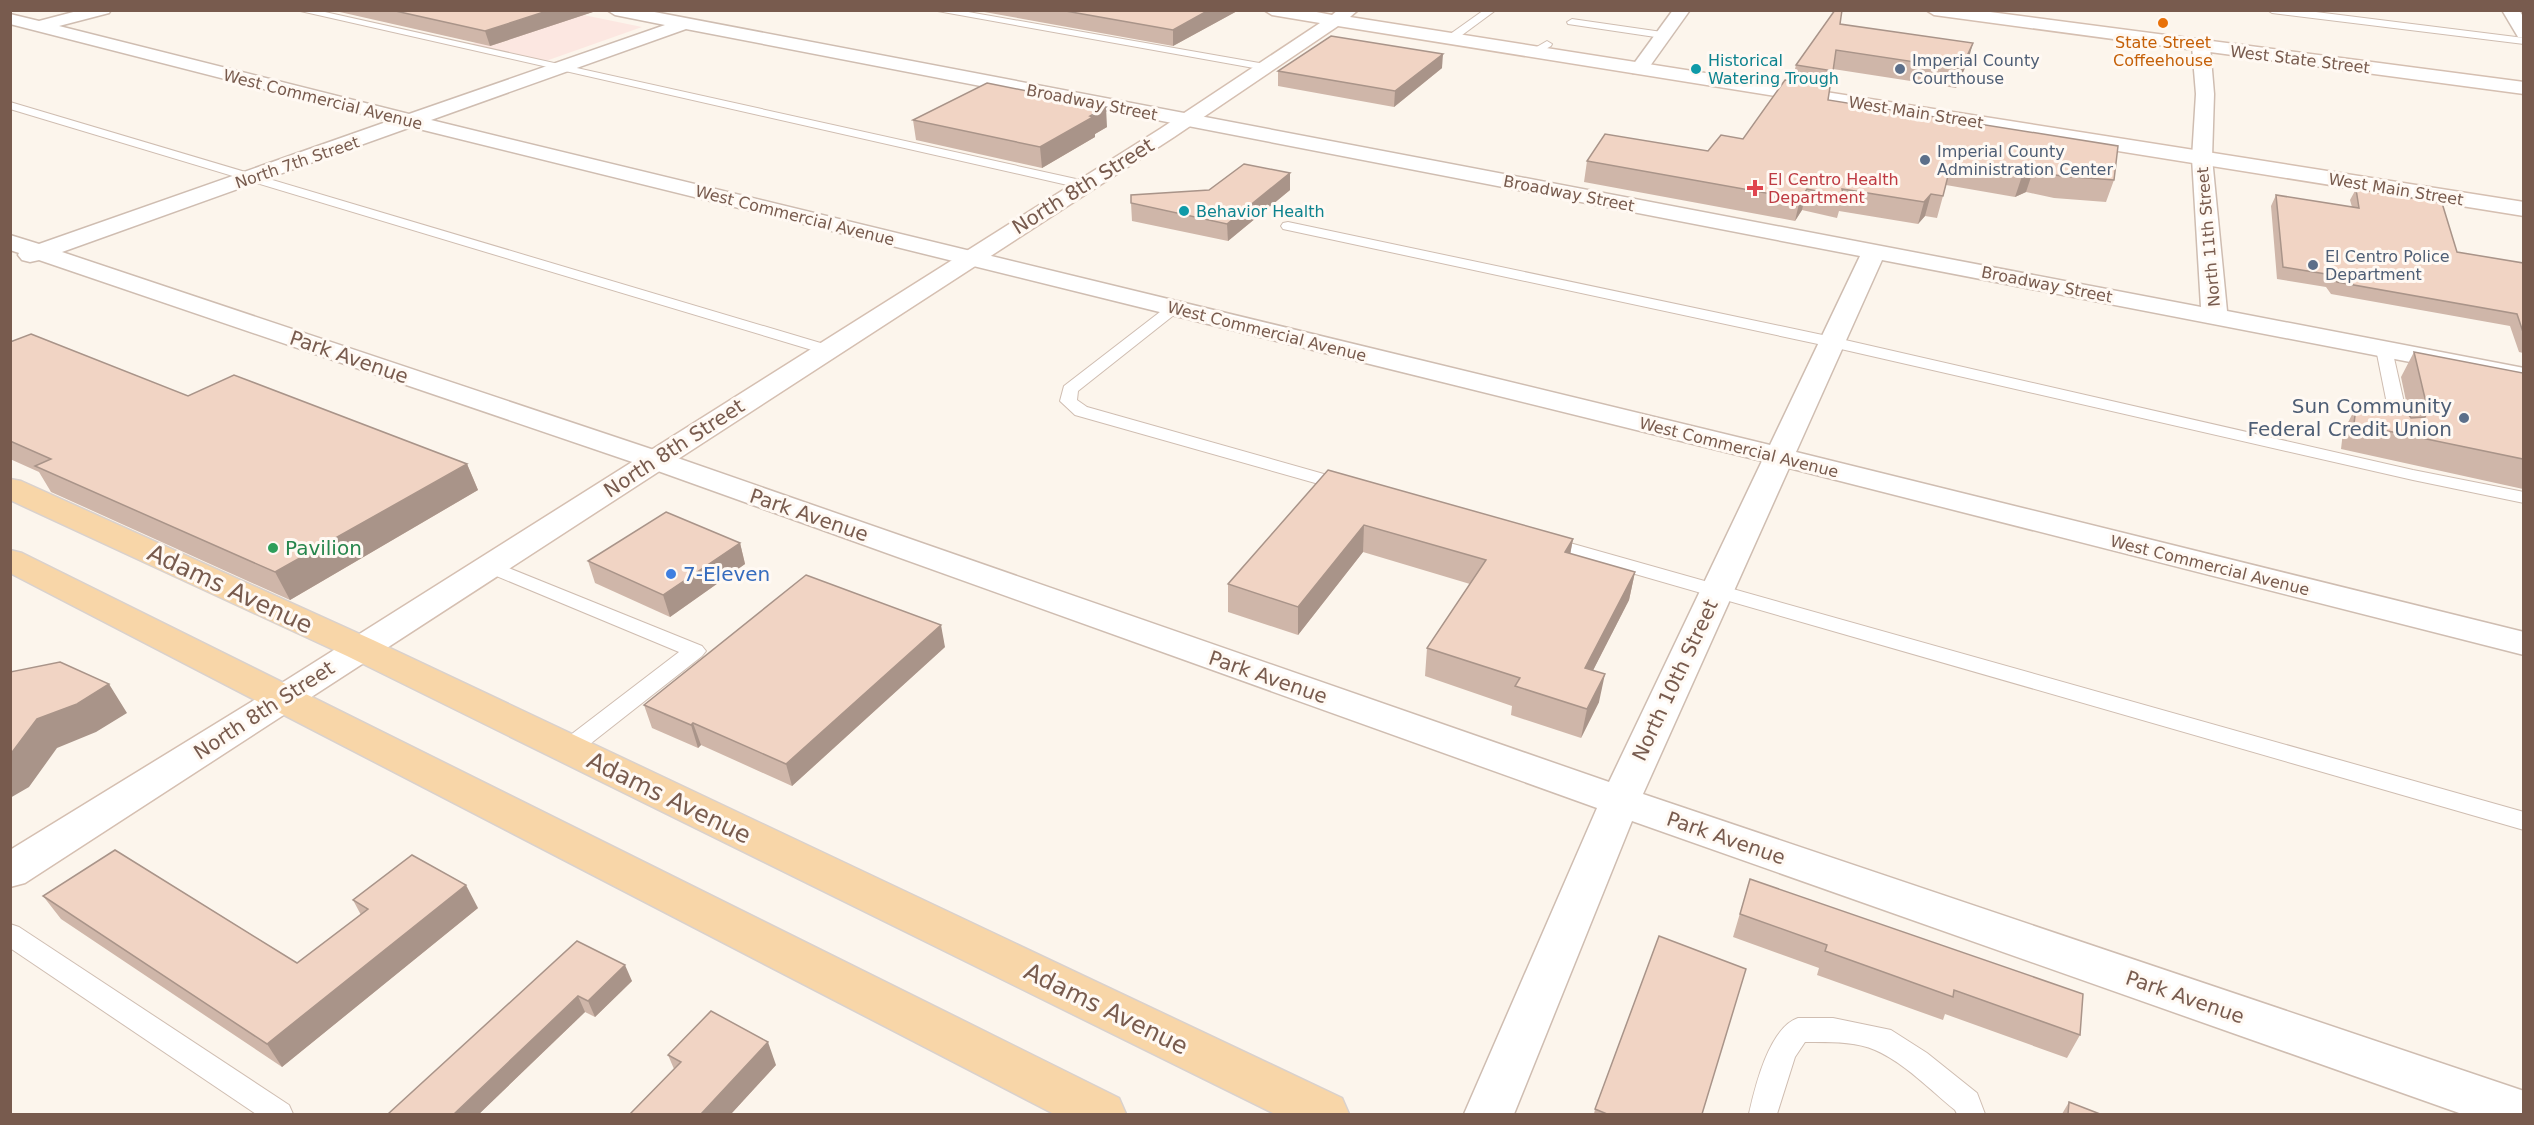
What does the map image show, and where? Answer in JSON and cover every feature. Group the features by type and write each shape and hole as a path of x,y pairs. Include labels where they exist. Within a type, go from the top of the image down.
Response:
{"main road":[{"name":"Adams Avenue","path":"10,488 360,648 1324,1114"},
{"path":"10,560 1101,1114"}],"street":[{"path":"10,34 103,10"},
{"name":"Broadway Street","path":"615,10 2523,376"},
{"name":"North 7th Street","path":"10,262 718,10"},
{"name":"West Main Street","path":"1272,10 1450,39 1540,48 1640,69 2523,209"},
{"name":"North 8th Street","path":"10,871 282,700 1187,120 1350,10"},
{"path":"1640,69 1682,10"},
{"name":"West State Street","path":"1934,10 1964,12 2523,88"},
{"path":"2510,10 2523,33"},
{"name":"West Commercial Avenue","path":"10,18 411,121 1778,456 2523,644"},
{"name":"North 11th Street","path":"2201,46 2205,94 2202,158 2215,317"},
{"name":"Park Avenue","path":"10,242 655,460 1620,801 2523,1114"},
{"name":"North 10th Street","path":"1489,1114 1620,801 1874,251"}],"lane":[{"path":"301,10 1085,185"},
{"path":"937,10 1266,68"},
{"path":"1450,39 1491,10"},
{"path":"2272,10 2523,41"},
{"path":"1572,22 1662,35"},
{"path":"10,105 828,350"},
{"path":"1288,226 1832,342 2412,470 2523,498"},
{"path":"1174,308 1070,389 1068,401 1081,411 1365,491"},
{"path":"2384,349 2403,437"},
{"path":"1524,536 2523,821"},
{"path":"489,566 695,651 568,749"},
{"path":"10,934 279,1114"},
{"path":"1763,1114 1782,1052 1798,1030 1833,1030 1881,1039 1917,1062 1967,1102 1971,1114"}],"shaded area":[{"path":"569,12 642,27 543,62 468,45"}],"building":[{"path":"391,10 550,10 485,31"},
{"path":"1060,10 1209,10 1173,30"},
{"path":"1835,10 1842,10 1840,24 1973,43 1961,69 1836,50 1833,71 1796,65"},
{"path":"1331,36 1443,54 1395,91 1278,71"},
{"path":"1785,80 1830,87 1828,100 2118,146 2114,180 2061,176 2033,171 2022,176 1951,164 1943,196 1931,194 1924,202 1842,189 1843,196 1807,189 1800,199 1587,161 1605,134 1708,151 1721,135 1743,139"},
{"path":"987,83 1106,107 1090,116 1093,117 1040,147 913,120"},
{"path":"1244,164 1290,173 1227,224 1131,203 1131,195 1209,190"},
{"path":"2356,189 2442,203 2457,252 2523,263 2523,332 2517,314 2337,282 2332,275 2283,267 2276,195 2359,208"},
{"path":"31,334 188,396 234,375 467,464 275,572 35,466 51,459 10,441 10,342"},
{"path":"2414,352 2523,373 2523,459 2354,424 2356,407 2405,410 2411,418 2425,417 2428,411"},
{"path":"1328,470 1573,539 1565,552 1635,572 1585,668 1605,674 1587,709 1515,686 1520,678 1427,648 1486,560 1364,525 1298,607 1228,584"},
{"path":"666,512 740,543 663,595 588,561"},
{"path":"806,575 941,625 786,764 693,723 691,725 644,705"},
{"path":"60,662 109,684 77,704 37,719 10,755 10,672"},
{"path":"115,850 297,963 368,909 353,900 412,855 466,885 267,1044 43,896"},
{"path":"1750,879 2083,994 2080,1035 1954,990 1953,997 1825,951 1827,945 1740,914"},
{"path":"1659,936 1746,969 1702,1114 1607,1114 1595,1109"},
{"path":"577,941 625,965 588,1001 578,996 454,1114 388,1114"},
{"path":"711,1011 768,1042 701,1114 630,1114 681,1062 668,1055"},
{"path":"2069,1102 2100,1114 2068,1114"}],"place":[{"name":"State Street Coffeehouse","path":"2163,23"},
{"name":"Historical Watering Trough","path":"1696,69"},
{"name":"Imperial County Courthouse","path":"1900,69"},
{"name":"Imperial County Administration Center","path":"1925,160"},
{"name":"El Centro Health Department","path":"1755,188"},
{"name":"Behavior Health","path":"1184,211"},
{"name":"El Centro Police Department","path":"2313,265"},
{"name":"Sun Community Federal Credit Union","path":"2464,418"},
{"name":"Pavilion","path":"273,548"},
{"name":"7-Eleven","path":"671,574"}]}
